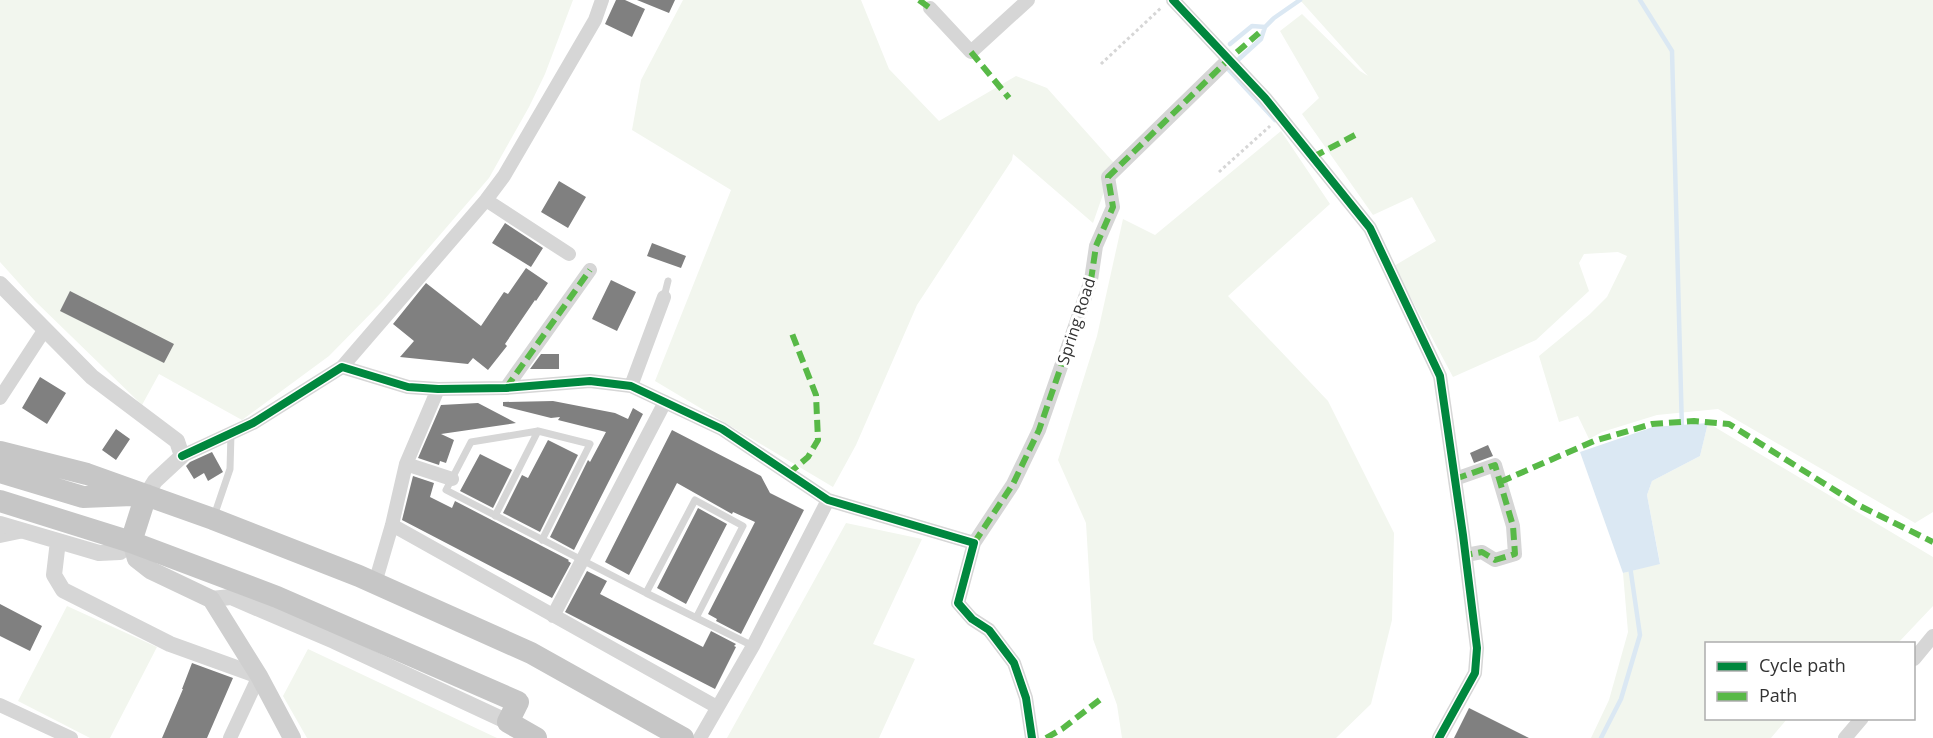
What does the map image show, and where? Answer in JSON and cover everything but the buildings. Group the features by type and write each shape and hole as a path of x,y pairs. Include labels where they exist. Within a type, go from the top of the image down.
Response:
{"highway":[{"path":"0,452 87,474 213,519 375,583 531,653 683,738"},
{"path":"0,472 83,496 146,495"},
{"path":"131,542 146,495"},
{"path":"0,501 131,542 277,597 518,702 508,722 536,738"}],"main road":[{"path":"131,542 136,559 150,570 211,598 259,675 292,738"}],"street":[{"path":"146,495 155,481 182,456 253,423 342,366 486,200 510,166 595,20 602,0"},
{"path":"930,8 971,52 1028,0"},
{"path":"1171,0 1281,117 1370,228 1440,376 1477,648 1475,673 1439,738"},
{"name":"Spring Road","path":"974,543 1013,484 1039,430 1091,280 1096,246 1113,207 1108,177 1226,58"},
{"path":"486,200 569,254"},
{"path":"506,388 590,270"},
{"path":"0,284 92,377 177,441 182,456"},
{"path":"631,386 664,297"},
{"path":"0,399 45,329"},
{"path":"342,366 408,387 506,388 590,381 631,386 722,429 828,500 974,543 958,603 972,620 989,630 1014,663 1026,698 1032,738"},
{"path":"375,583 392,525 406,464 438,389"},
{"path":"553,616 665,402"},
{"path":"406,464 452,479"},
{"path":"1455,479 1495,465 1513,526 1515,554 1495,560 1482,552 1466,555"},
{"path":"700,738 753,646 828,500"},
{"path":"0,524 99,554 120,552 131,542"},
{"path":"392,525 717,707"},
{"path":"0,536 26,531"},
{"path":"58,542 54,575 63,590 170,644 259,675 230,738"},
{"path":"211,598 231,597 334,641 508,722"},
{"path":"1915,658 1933,636"},
{"path":"0,705 71,738"},
{"path":"1845,738 1860,720"}],"lane":[{"path":"664,297 668,281"},
{"path":"542,540 590,444 538,431 471,442 446,490 495,516 581,560 753,646"},
{"path":"495,516 538,431"},
{"path":"213,519 230,469 231,434"},
{"path":"646,593 695,500 743,526 696,618"}],"path":[{"path":"1101,64 1171,0"},
{"path":"1219,172 1281,117"}],"shaded area":[{"path":"0,0 573,0 545,74 489,178 383,301 329,356 242,420 159,374 142,405 35,301 0,262"},
{"path":"683,0 861,0 889,69 939,121 1016,76 1047,88 1114,163 1093,223 1013,154 1012,160 917,305 856,445 833,487 655,381 731,190 632,130 641,80"},
{"path":"1300,0 1933,0 1933,512 1915,523 1718,409 1657,415 1602,432 1589,439 1578,416 1559,422 1539,356 1607,297 1627,256 1618,252 1584,254 1579,263 1589,291 1536,340 1453,377 1394,266 1436,241 1412,197 1373,215 1302,114 1319,98 1280,31 1302,14 1360,71 1368,76"},
{"path":"1281,131 1330,204 1228,296 1328,401 1394,533 1392,620 1371,704 1336,738 1122,738 1117,705 1093,639 1086,523 1058,460 1097,336 1123,219 1155,235"},
{"path":"1708,423 1933,557 1933,606 1899,642 1705,642 1705,720 1786,720 1771,738 1591,738 1609,700 1628,632 1623,573 1660,563 1647,495 1652,481 1700,456"},
{"path":"1708,423 1700,456 1652,481 1647,495 1660,564 1623,573 1580,452 1653,427"},
{"path":"846,523 922,539 873,644 915,659 879,738 727,738"},
{"path":"67,606 157,647 110,738 90,738 18,701"},
{"path":"308,649 497,738 307,738 283,696"}],"waterway":[{"path":"1275,120 1228,69 1261,39 1265,27 1274,18 1300,0"},
{"path":"1640,0 1672,51 1682,431"},
{"path":"1230,44 1252,26 1265,27"},
{"path":"1601,738 1621,699 1640,635 1630,566"}],"marked path":[{"path":"919,0 930,8"},
{"path":"974,543 1013,484 1039,430 1091,280 1096,246 1113,207 1108,177 1228,60 1259,33"},
{"path":"971,52 1009,98"},
{"path":"1313,157 1355,135"},
{"path":"506,388 590,270"},
{"path":"788,474 808,457 818,440 816,395 791,331"},
{"path":"1500,482 1594,441 1652,424 1694,421 1729,424 1860,506 1933,542"},
{"path":"1455,479 1495,465 1513,526 1515,554 1495,560 1482,552 1466,555"},
{"path":"1046,738 1062,729 1102,698"}],"cycle path":[{"path":"1173,0 1265,98 1370,228 1440,376 1477,648 1475,673 1439,738"},
{"path":"182,456 253,423 342,367 408,387 438,389 506,388 590,381 631,386 722,429 828,500 974,543 958,603 972,619 989,630 1014,663 1026,698 1032,738"}]}
